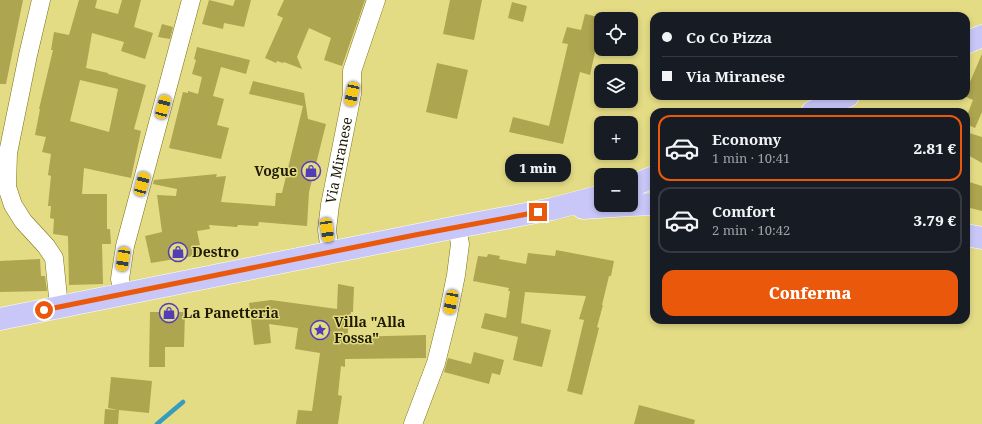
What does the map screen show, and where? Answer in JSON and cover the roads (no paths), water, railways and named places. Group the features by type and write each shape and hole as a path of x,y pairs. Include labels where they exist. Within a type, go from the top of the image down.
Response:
{"main road":[{"path":"970,41 982,36"},
{"path":"821,108 839,100"},
{"path":"638,183 650,179"},
{"path":"0,319 330,252 552,209 594,198"},
{"path":"638,205 650,204"},
{"path":"552,209 594,207"},
{"path":"970,236 982,238"}],"street":[{"path":"41,0 8,153 7,187 16,211 46,246 54,258 59,307"},
{"path":"123,294 120,279 125,246 191,0"},
{"name":"Via Miranese","path":"330,252 327,230 330,205 352,94 352,71 376,0"},
{"path":"413,424 436,363 448,315 456,275 460,244 457,227"}],"waterway":[{"path":"157,424 183,402"}],"place":[{"name":"Vogue","path":"311,171"},
{"name":"Destro","path":"178,252"},
{"name":"La Panetteria","path":"169,313"},
{"name":"Villa \"Alla Fossa\"","path":"320,330"}]}
